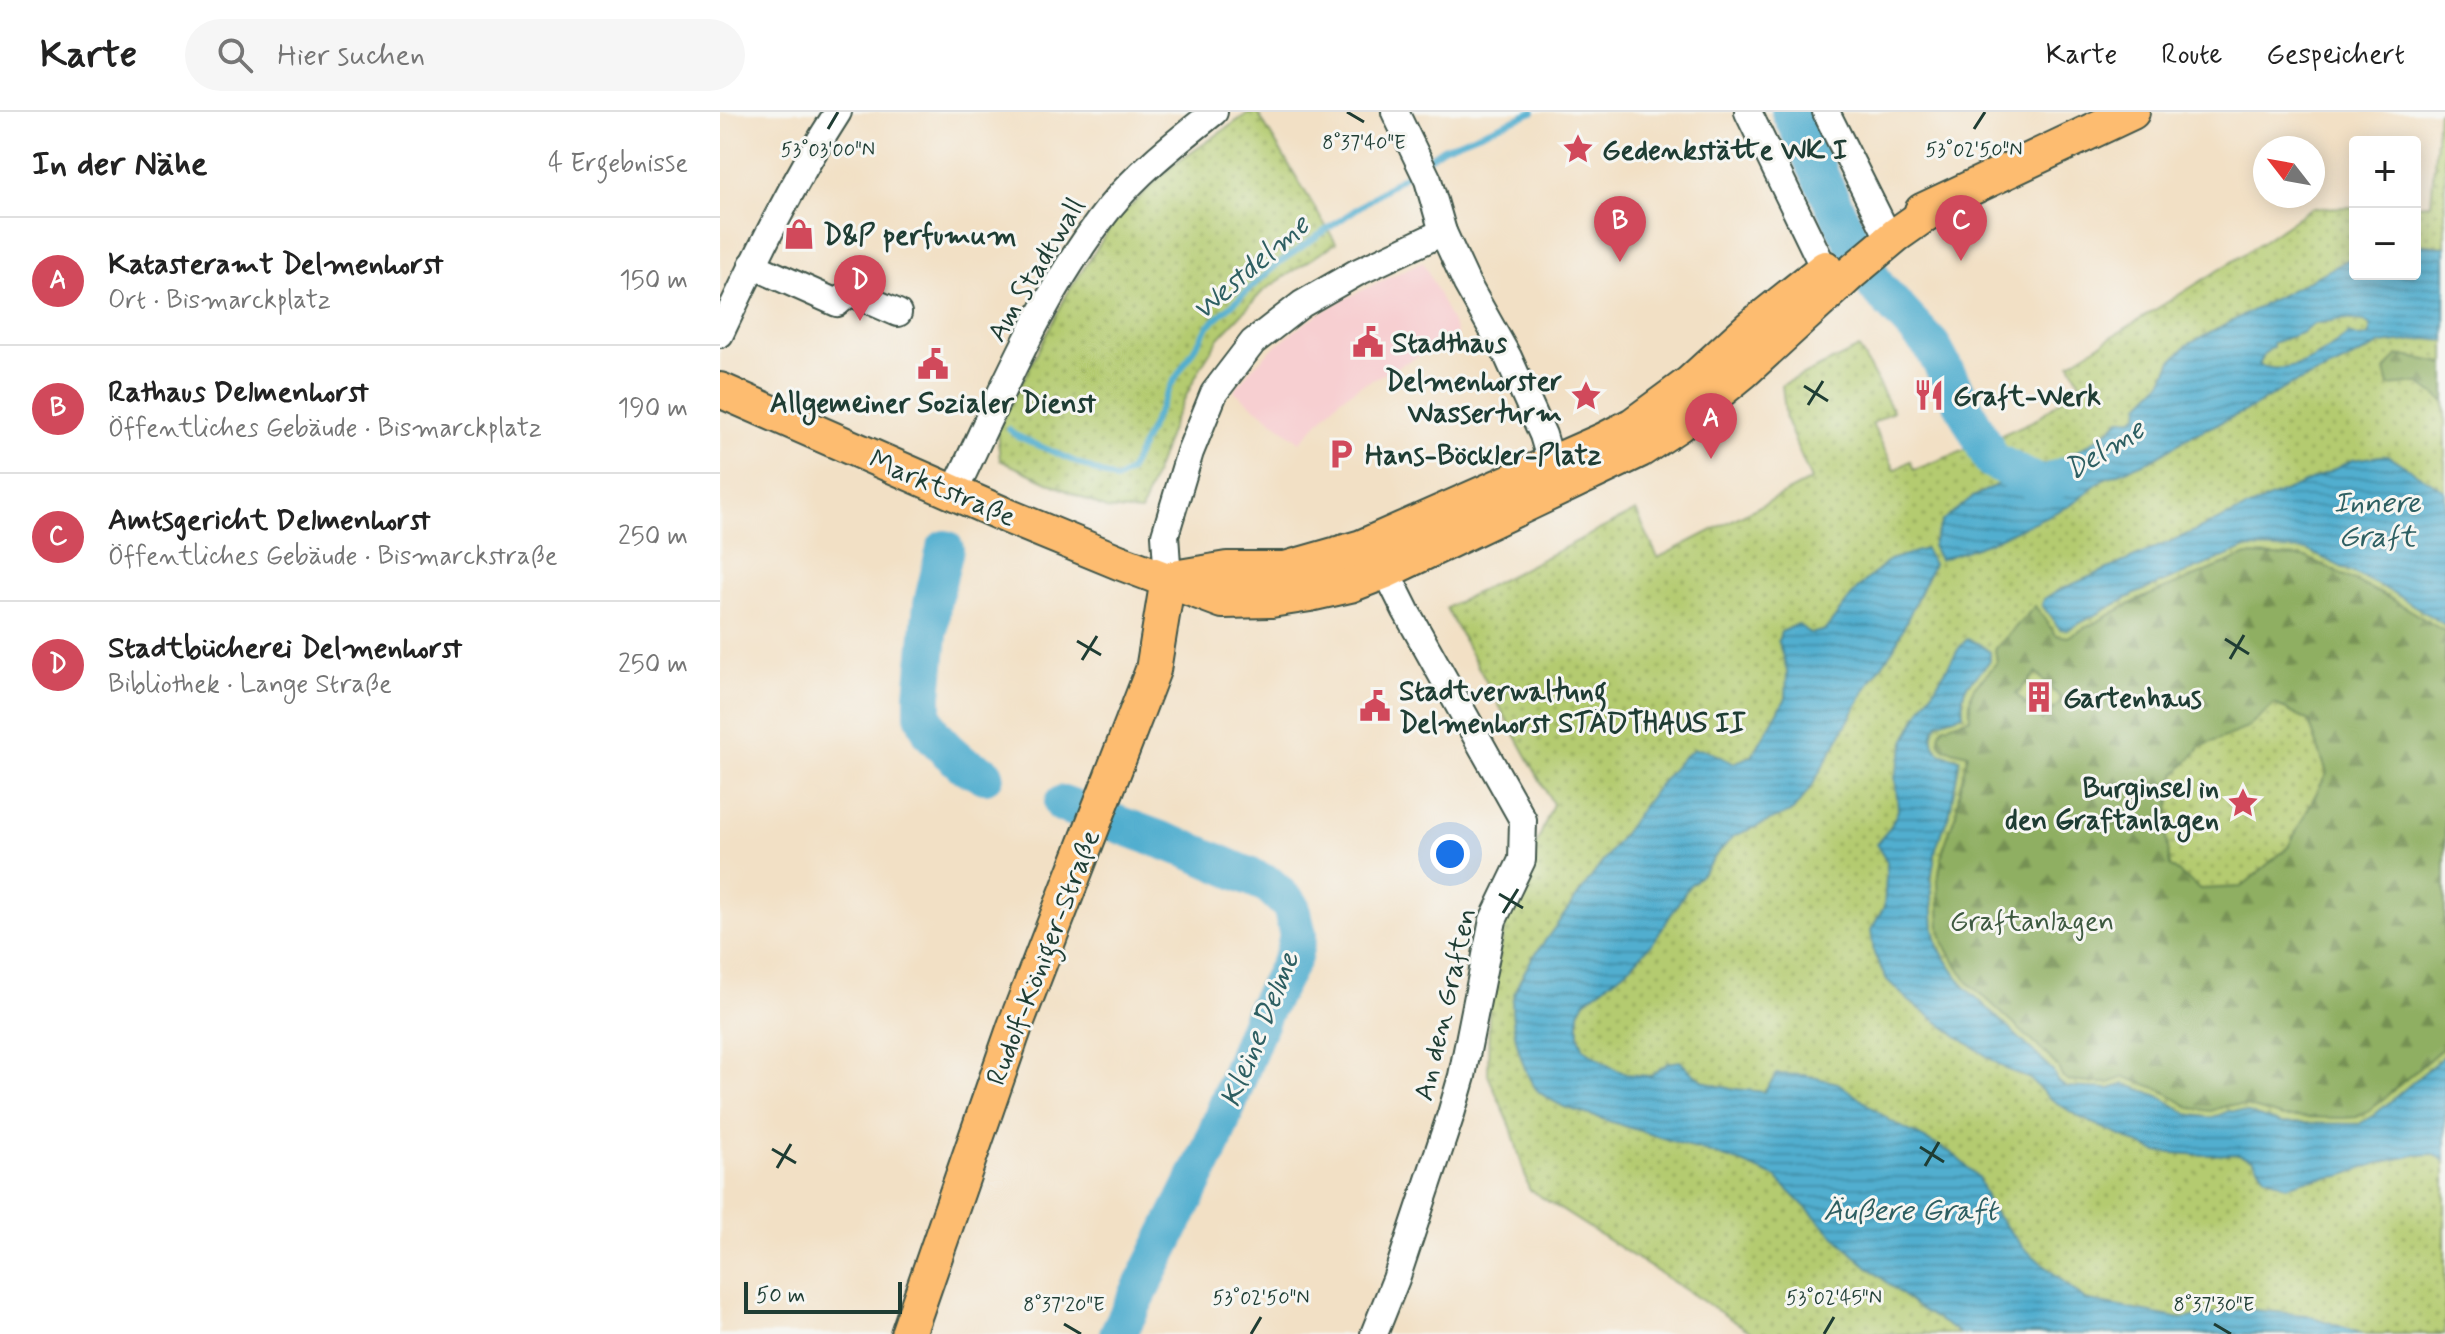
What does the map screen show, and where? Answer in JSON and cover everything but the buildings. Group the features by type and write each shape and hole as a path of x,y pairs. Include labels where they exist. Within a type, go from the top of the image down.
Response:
{"main road":[{"path":"1168,579 1227,569 1285,569 1323,560 1556,475 1626,457 1678,425 1744,371 1855,256 1943,202 2132,112"},
{"name":"Marktstraße","path":"720,390 969,499 1119,562 1168,579"},
{"path":"1168,579 1223,601 1271,600 1350,585 1386,571 1556,475"},
{"name":"Rudolf-Königer-Straße","path":"908,1334 972,1146 1153,670 1168,579"}],"street":[{"path":"720,334 805,163 838,112"},
{"name":"Am Stadtwall","path":"969,499 1013,367 1055,287 1111,206 1164,153 1214,112"},
{"path":"1395,112 1428,180 1443,232 1467,284 1508,357 1543,435 1556,475"},
{"path":"1826,112 1855,256"},
{"path":"1753,123 1855,256"},
{"path":"1168,579 1165,535 1190,452 1214,393 1253,342 1302,304 1356,273 1443,232"},
{"path":"752,265 837,303 850,292 898,313"},
{"name":"An den Graften","path":"1374,1334 1396,1279 1451,1114 1462,1076 1493,920 1522,860 1523,820 1386,571"}],"shaded area":[{"path":"1423,261 1458,336 1341,398 1300,442 1234,391 1275,346 1309,320 1346,298"}],"green space":[{"path":"1250,112 1257,112 1336,243 1263,291 1219,338 1174,420 1141,512 1106,509 1000,460 997,431 1067,294 1114,222 1172,166"},
{"name":"Graftanlagen","path":"2438,112 2445,112 2445,1334 1754,1334 1529,1189 1511,1127 1488,1075 1489,1000 1508,913 1553,804 1446,608 1636,511 1658,558 1811,480 1786,420 1782,385 1859,348 1893,411 1872,424 1895,470 1910,461 1914,470 2035,420 2081,385 2070,363 2241,256 2311,208 2349,207 2349,280 2421,280 2421,205 2431,204"},
{"path":"2397,355 2445,363 2445,402 2419,383 2389,386 2385,371"},
{"path":"2247,555 2306,557 2391,599 2445,632 2445,1046 2369,1111 2357,1117 2283,1117 2246,1106 2228,1105 2211,1111 2191,1108 2162,1090 2125,1077 2109,1083 2068,1081 2044,1052 1968,982 1944,944 1940,928 1938,880 1968,754 1944,748 1939,741 1941,730 1970,718 1973,690 1997,662 1995,649 2035,606 2056,635 2068,637 2140,599","holes":["2036,673 2063,700 2042,721 2016,694","2275,704 2309,722 2327,773 2288,847 2241,887 2200,889 2170,866 2166,830 2175,775 2202,746 2245,729"]}],"water":[{"path":"2421,245 2445,247 2445,341 2426,339 2381,344 2288,386 2151,460 2103,479 2070,506 1987,543 1939,560 1932,546 1942,521 1971,498 2032,466 2043,465 2079,450 2120,419 2134,418 2139,413 2140,404 2162,382 2172,360 2187,345 2349,259 2349,280 2421,280","holes":["2342,319 2364,321 2370,326 2370,335 2361,338 2348,334 2318,356 2295,366 2271,368 2259,365 2273,343 2301,333 2314,324"]},
{"name":"Innere Graft","path":"2387,455 2445,491 2445,625 2394,593 2307,550 2246,548 2137,593 2067,630 2060,629 2042,605 2044,599 2055,592 2352,460"},
{"name":"Äußere Graft","path":"1925,549 1933,564 1894,648 1870,682 1812,786 1793,811 1734,836 1689,886 1655,940 1631,966 1585,1001 1579,1012 1579,1036 1584,1049 1626,1074 1650,1076 1668,1063 1680,1061 1699,1078 1728,1088 1764,1092 1777,1074 1804,1075 1838,1083 1892,1122 1952,1153 1978,1177 1991,1209 2024,1248 2085,1300 2181,1319 2244,1309 2307,1315 2363,1334 1961,1334 1914,1305 1854,1255 1775,1177 1742,1163 1564,1107 1540,1093 1532,1082 1522,1062 1514,1027 1512,1006 1516,988 1531,960 1657,787 1694,749 1706,750 1733,763 1752,756 1786,698 1787,671 1778,641 1781,632 1798,624 1810,634 1825,630 1858,588 1889,560"},
{"path":"1967,639 1990,652 1990,660 1966,687 1963,714 1939,722 1934,730 1934,745 1940,753 1960,759 1950,812 1936,848 1931,880 1938,947 1964,986 2066,1087 2110,1089 2125,1084 2159,1096 2188,1114 2212,1118 2229,1111 2245,1112 2281,1123 2359,1124 2373,1116 2445,1055 2445,1161 2434,1154 2415,1155 2341,1176 2286,1186 2265,1176 2253,1159 2238,1154 2156,1152 2079,1117 2048,1097 2030,1079 2006,1069 1960,1038 1909,1001 1887,980 1874,954 1871,930 1884,907 1887,862 1876,844 1890,828 1898,810 1895,776 1906,739"}],"waterway":[{"name":"Westdelme","path":"1426,160 1443,148 1533,112"},
{"name":"Delme","path":"1790,112 1876,286 1932,346 1992,460 2042,486 2064,476"},
{"name":"Westdelme","path":"1009,429 1015,435 1116,480 1129,472 1170,387 1209,325 1280,262 1414,169"},
{"name":"Kleine Delme","path":"945,549 932,604 923,715 932,734 947,750 964,765 985,775"},
{"name":"Kleine Delme","path":"1063,804 1191,851 1269,885 1291,906 1298,935 1293,957 1263,1013 1209,1152 1118,1334"}],"place":[{"name":"Gedenkstätte WK I","path":"1578,149"},
{"name":"D&P perfumum","path":"799,234"},
{"name":"Amtsgericht Delmenhorst","path":"1961,261"},
{"name":"Rathaus Delmenhorst","path":"1620,262"},
{"name":"Stadtbücherei Delmenhorst","path":"860,321"},
{"name":"Stadthaus","path":"1368,342"},
{"name":"Allgemeiner Sozialer Dienst","path":"933,364"},
{"name":"Graft-Werk","path":"1929,395"},
{"name":"Delmenhorster Wasserturm","path":"1586,396"},
{"name":"Hans-Böckler-Platz","path":"1341,454"},
{"name":"Katasteramt Delmenhorst","path":"1711,459"},
{"name":"Gartenhaus","path":"2039,697"},
{"name":"Stadtverwaltung Delmenhorst STADTHAUS II","path":"1375,706"},
{"name":"Burginsel in den Graftanlagen","path":"2243,803"}]}
